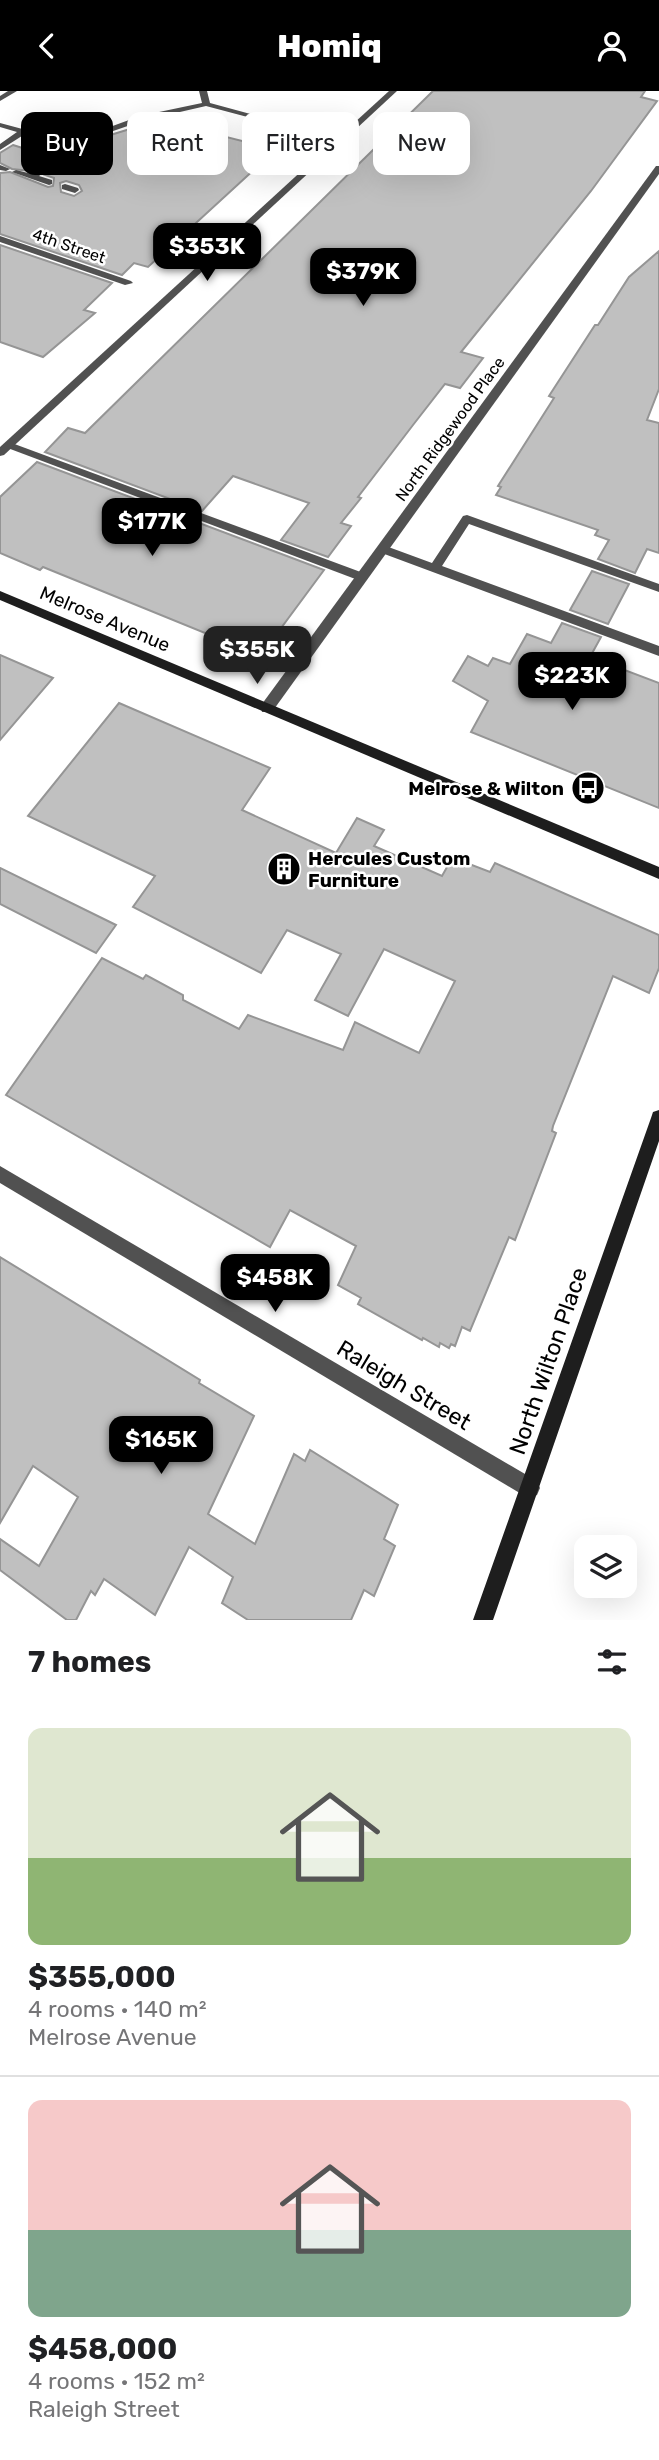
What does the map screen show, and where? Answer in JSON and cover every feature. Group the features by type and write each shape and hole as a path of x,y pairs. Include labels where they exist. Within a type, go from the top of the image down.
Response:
{"main road":[{"name":"Melrose Avenue","path":"0,595 659,873"},
{"name":"North Wilton Place","path":"482,1620 659,1118"}],"street":[{"path":"204,91 206,104"},
{"path":"359,123 393,91"},
{"path":"0,99 9,92"},
{"path":"113,129 143,118 206,104 242,114"},
{"path":"0,125 21,130"},
{"path":"0,148 21,133"},
{"name":"North Ridgewood Place","path":"267,708 659,168"},
{"path":"16,172 49,182"},
{"path":"8,446 303,175"},
{"path":"65,187 75,190"},
{"name":"4th Street","path":"0,239 128,283"},
{"path":"0,435 8,446 362,577"},
{"path":"435,568 467,519 659,588"},
{"path":"383,549 659,651"},
{"name":"Raleigh Street","path":"0,1174 530,1488"}],"building":[{"path":"433,91 645,91 641,97 657,101 591,191 461,352 483,358 460,388 445,384 413,425 341,523 351,526 328,557 281,540 309,503 233,476 202,511 45,452 68,428 85,433 348,175 359,175 359,164 373,150 373,175 470,175 470,112 412,112"},
{"path":"127,130 127,175 228,175 228,137 242,141 242,175 248,175 148,267 134,263 122,275 0,234 0,173 10,172 48,187 53,186 54,178 45,175 113,175 113,134","holes":["66,181 79,185 82,191 74,196 61,192 60,183"]},
{"path":"13,145 21,148 21,170 0,163 0,153"},
{"path":"0,245 112,283 84,310 95,313 43,357 0,342"},
{"path":"659,251 659,389 647,420 659,423 659,553 647,549 635,573 598,559 609,540 595,535 598,530 496,495 501,487 498,486 554,398 549,396 595,325 598,325 629,277"},
{"path":"37,462 324,570 264,651 254,653 43,567 40,570 0,553 0,497"},
{"path":"592,571 629,584 608,624 570,610"},
{"path":"562,623 601,637 590,657 659,683 659,808 471,732 488,701 453,681 468,656 488,666 493,658 510,664 527,634 551,643"},
{"path":"0,655 53,678 0,740"},
{"path":"119,703 270,768 242,810 336,853 357,818 384,830 374,846 442,876 451,860 458,863 459,860 490,872 495,863 659,935 659,968 649,993 613,976 553,1126 552,1131 556,1133 515,1240 509,1237 470,1331 462,1327 455,1346 451,1344 449,1348 440,1343 439,1347 423,1338 422,1340 358,1304 361,1298 338,1285 356,1246 290,1210 270,1247 6,1095 102,958 143,979 146,975 183,995 183,1000 239,1029 248,1015 343,1050 355,1022 419,1053 455,981 384,949 348,1016 315,1000 341,954 287,930 261,973 133,907 155,876 28,816"},
{"path":"0,868 116,925 96,953 0,904"},
{"path":"0,1257 254,1416 208,1514 255,1544 294,1454 305,1461 310,1450 398,1505 384,1539 395,1546 374,1596 364,1590 351,1620 248,1620 222,1603 233,1577 189,1547 155,1615 104,1579 95,1595 91,1591 76,1620 67,1620 0,1570 0,1539 39,1566 78,1497 33,1466 0,1523"}],"place":[{"name":"Melrose & Wilton","path":"588,788"},
{"name":"Hercules Custom Furniture","path":"284,869"}]}
